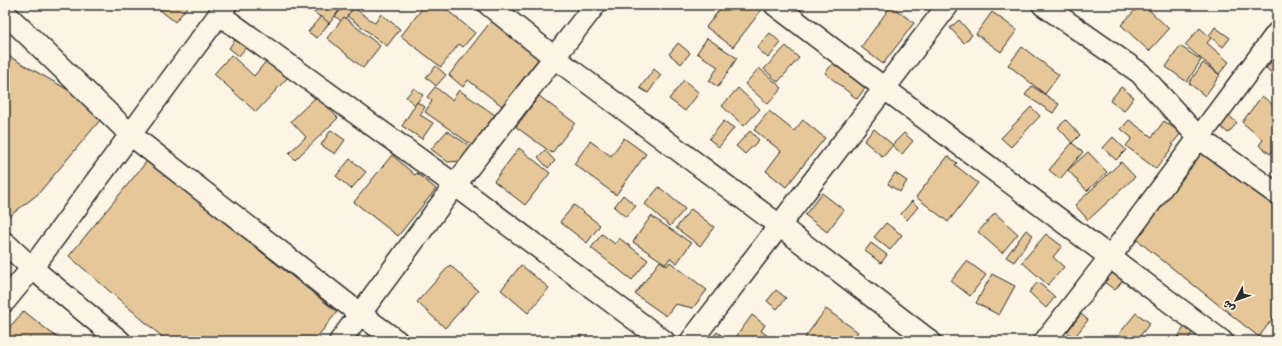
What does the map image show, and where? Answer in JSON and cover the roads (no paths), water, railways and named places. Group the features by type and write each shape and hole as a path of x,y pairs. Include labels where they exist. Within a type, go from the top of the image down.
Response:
{"street":[{"path":"489,5 554,58 780,226 930,341"},
{"path":"340,341 455,185 595,5"},
{"path":"775,5 1222,341"},
{"path":"691,341 948,5"},
{"path":"1043,5 1140,73 1199,138 1277,194"},
{"path":"5,301 32,268 223,10 664,341"},
{"path":"5,13 131,135 360,314 397,341"},
{"path":"1045,341 1110,257 1277,34"},
{"path":"5,243 32,268 120,341"}]}
